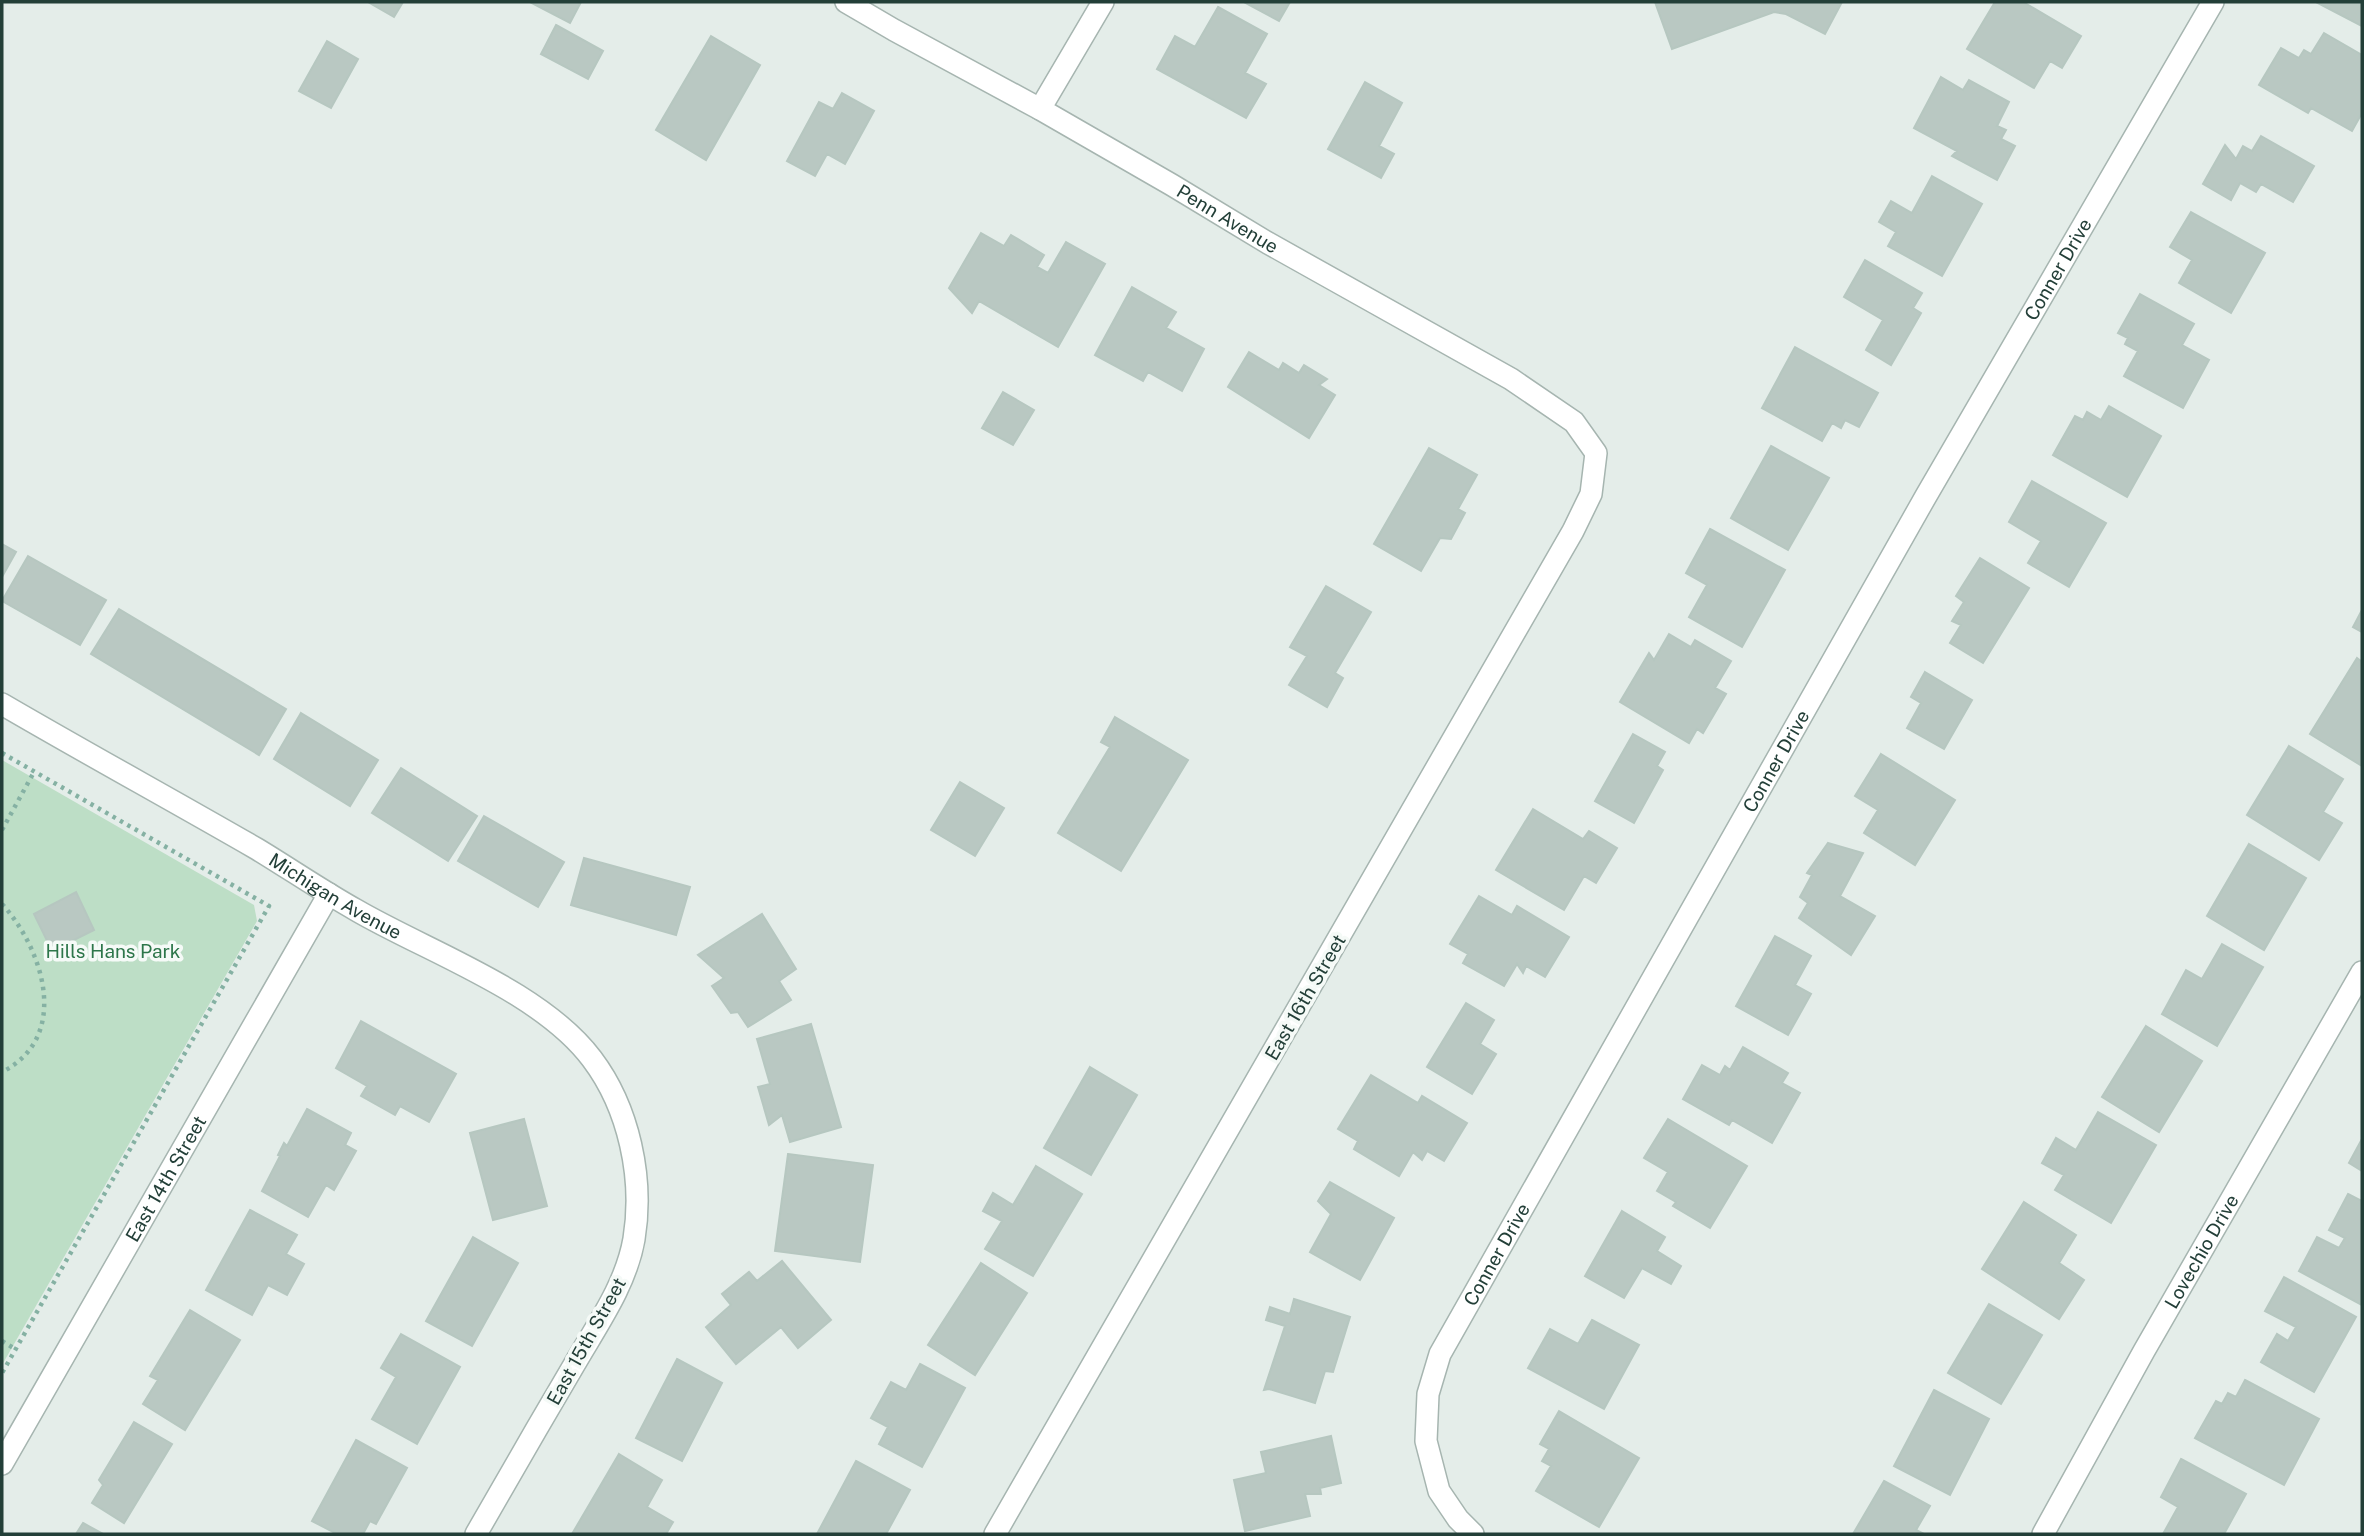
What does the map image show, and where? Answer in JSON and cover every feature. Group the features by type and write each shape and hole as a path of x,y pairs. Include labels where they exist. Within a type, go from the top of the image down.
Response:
{"street":[{"name":"Penn Avenue","path":"846,2 1040,109 1172,184 1268,243 1511,379 1574,422 1596,453"},
{"path":"1040,109 1103,2"},
{"name":"Conner Drive","path":"1473,1534 1458,1519 1440,1491 1426,1441 1428,1394 1440,1354 1920,508 2213,2"},
{"name":"East 16th Street","path":"995,1534 1573,530 1591,494 1596,453"},
{"name":"Michigan Avenue","path":"2,704 256,849 357,911 484,977 536,1008 566,1030 592,1060 613,1096 628,1131"},
{"name":"East 14th Street","path":"2,1464 329,894"},
{"name":"Lovechio Drive","path":"2043,1534 2144,1351 2362,972"},
{"name":"East 15th Street","path":"475,1534 602,1317 624,1273 633,1240 637,1207 628,1131"}],"path":[{"path":"2,753 269,906 2,1373"},
{"path":"2,830 34,772"},
{"path":"2,904 29,940 45,1004 43,1023 26,1056 2,1072"},
{"path":"2,1341 15,1349"}],"green space":[{"name":"Hills Hans Park","path":"2,760 254,905 257,921 2,1365"}],"building":[{"path":"368,2 403,2 394,17"},
{"path":"530,2 581,2 570,23"},
{"path":"1244,2 1290,2 1279,21"},
{"path":"1655,2 1842,2 1825,34 1786,14 1774,12 1672,49"},
{"path":"1995,2 2023,2 2081,36 2062,68 2050,61 2034,88 1967,49"},
{"path":"2316,2 2362,2 2362,26"},
{"path":"1218,7 1267,34 1245,73 1266,84 1246,118 1157,69 1175,36 1195,47"},
{"path":"556,25 603,51 588,79 541,54"},
{"path":"2324,33 2362,55 2362,113 2352,131 2311,108 2308,113 2259,85 2281,48 2299,58 2304,50 2311,54"},
{"path":"711,36 760,65 706,160 656,130"},
{"path":"327,41 358,59 331,108 299,91"},
{"path":"1941,77 1963,90 1969,80 2009,102 1997,126 2006,130 2001,139 2015,146 1997,180 1952,156 1957,151 1914,128"},
{"path":"1365,82 1402,103 1379,146 1394,154 1381,178 1328,149"},
{"path":"842,93 874,111 845,164 827,154 815,176 787,161 819,102 833,109"},
{"path":"2261,136 2314,166 2293,202 2261,184 2256,192 2240,183 2231,200 2203,184 2225,145 2236,159 2243,146 2252,151"},
{"path":"1932,176 1982,204 1942,276 1888,246 1896,232 1879,222 1891,201 1912,213"},
{"path":"2191,212 2265,253 2231,313 2179,283 2192,260 2170,247"},
{"path":"981,233 1004,246 1011,235 1044,255 1037,267 1048,273 1066,242 1105,264 1058,347 979,301 972,313 949,288"},
{"path":"1865,260 1922,293 1913,308 1921,313 1891,365 1866,350 1883,320 1844,297"},
{"path":"1132,287 1176,312 1166,328 1204,349 1182,391 1148,372 1143,381 1095,355"},
{"path":"2140,294 2194,324 2182,345 2209,360 2183,408 2124,376 2138,351 2125,344 2128,338 2118,333"},
{"path":"1795,347 1878,393 1859,427 1845,420 1841,428 1832,423 1822,441 1762,408"},
{"path":"1249,352 1279,370 1283,363 1299,373 1304,365 1327,379 1319,385 1335,395 1309,438 1228,387"},
{"path":"1003,392 1034,410 1013,445 982,428"},
{"path":"2109,406 2161,436 2127,497 2053,455 2075,416 2083,420 2087,412 2101,420"},
{"path":"1771,446 1829,478 1788,550 1731,518"},
{"path":"1429,448 1477,475 1458,509 1465,513 1451,539 1440,538 1421,571 1374,544"},
{"path":"2032,481 2106,523 2069,587 2028,563 2041,541 2009,522"},
{"path":"1710,529 1785,570 1742,647 1689,617 1707,585 1686,573"},
{"path":"2,544 16,552 2,577"},
{"path":"28,556 106,600 80,645 2,601"},
{"path":"1980,558 2029,588 1983,663 1950,643 1961,625 1952,621 1964,602 1956,596"},
{"path":"1326,586 1371,612 1335,673 1343,678 1327,707 1289,685 1307,656 1290,647"},
{"path":"119,609 286,709 259,755 91,654"},
{"path":"2362,610 2362,632 2353,627"},
{"path":"1669,634 1691,647 1695,640 1731,661 1715,688 1726,694 1703,733 1697,729 1689,743 1620,702 1649,653 1654,660"},
{"path":"2357,658 2362,662 2362,766 2310,734"},
{"path":"1925,672 1972,700 1944,749 1907,728 1921,703 1911,697"},
{"path":"301,713 378,760 350,806 274,759"},
{"path":"1115,717 1188,760 1121,871 1058,833 1110,747 1101,742"},
{"path":"1633,734 1665,752 1657,766 1663,770 1634,823 1595,801"},
{"path":"2289,746 2343,779 2323,812 2342,823 2319,860 2247,815"},
{"path":"1881,754 1955,800 1915,865 1864,833 1878,810 1855,796"},
{"path":"401,768 477,816 448,861 372,813"},
{"path":"960,782 1004,808 975,856 931,830"},
{"path":"1533,809 1583,839 1589,831 1617,848 1596,883 1584,876 1564,910 1496,870"},
{"path":"484,816 564,862 538,907 458,861"},
{"path":"1828,843 1863,853 1840,896 1875,916 1851,955 1799,918 1808,903 1800,897 1812,875 1807,873"},
{"path":"2249,844 2306,878 2264,950 2207,916"},
{"path":"584,858 690,887 676,935 571,905"},
{"path":"76,892 94,930 52,951 34,914"},
{"path":"1479,896 1512,915 1517,906 1569,937 1545,977 1526,966 1523,973 1517,964 1504,986 1463,963 1468,954 1450,944"},
{"path":"762,914 796,969 779,981 791,1000 748,1027 738,1012 731,1013 712,986 724,978 698,955"},
{"path":"1775,936 1811,956 1795,985 1811,994 1788,1035 1736,1006"},
{"path":"2222,944 2263,967 2217,1046 2162,1014 2186,970 2202,979"},
{"path":"1466,1003 1494,1020 1480,1044 1496,1054 1472,1094 1427,1067"},
{"path":"361,1021 456,1074 429,1122 400,1106 395,1115 361,1096 367,1086 336,1068"},
{"path":"811,1024 841,1127 790,1142 782,1115 769,1125 758,1087 770,1084 757,1039"},
{"path":"2146,1026 2202,1061 2159,1132 2102,1097"},
{"path":"1743,1047 1788,1073 1782,1083 1800,1093 1772,1143 1732,1120 1729,1125 1683,1099 1702,1065 1720,1075 1725,1066 1730,1070"},
{"path":"1090,1067 1137,1095 1091,1175 1044,1148"},
{"path":"1371,1075 1418,1103 1422,1096 1467,1123 1444,1161 1427,1151 1422,1160 1413,1152 1399,1176 1354,1149 1358,1141 1338,1129"},
{"path":"307,1109 351,1133 345,1145 356,1151 334,1190 326,1185 308,1217 262,1191 284,1143 287,1146"},
{"path":"2098,1112 2156,1145 2111,1223 2055,1190 2064,1175 2042,1163 2056,1138 2076,1150"},
{"path":"524,1119 547,1206 493,1220 470,1133"},
{"path":"1668,1119 1747,1166 1710,1228 1673,1206 1676,1202 1657,1191 1668,1172 1644,1158"},
{"path":"2362,1139 2362,1171 2349,1163"},
{"path":"788,1154 873,1165 860,1262 775,1251"},
{"path":"1036,1166 1082,1194 1033,1276 985,1249 1002,1221 983,1211 993,1193 1013,1205"},
{"path":"1330,1182 1394,1218 1360,1280 1310,1252 1331,1214 1318,1201"},
{"path":"2348,1194 2362,1201 2362,1305 2299,1271 2317,1237 2339,1248 2345,1238 2329,1230"},
{"path":"2024,1202 2076,1235 2059,1263 2084,1280 2059,1319 1982,1269"},
{"path":"250,1210 297,1235 286,1254 304,1264 287,1295 268,1285 252,1315 206,1290"},
{"path":"1622,1211 1665,1237 1657,1251 1681,1266 1671,1284 1642,1268 1624,1298 1585,1276"},
{"path":"473,1237 518,1263 472,1346 426,1321"},
{"path":"782,1261 831,1320 798,1348 781,1327 736,1364 706,1327 731,1305 722,1294 749,1272 757,1281"},
{"path":"981,1263 1027,1293 975,1375 928,1345"},
{"path":"2284,1277 2356,1317 2314,1392 2261,1362 2277,1334 2288,1341 2296,1327 2265,1311"},
{"path":"1294,1299 1350,1317 1333,1372 1325,1371 1315,1403 1269,1389 1264,1390 1285,1326 1266,1320 1270,1307 1290,1314"},
{"path":"1989,1304 2042,1335 2001,1404 1948,1373"},
{"path":"190,1310 240,1340 185,1430 143,1404 158,1380 150,1376"},
{"path":"1592,1320 1639,1345 1604,1409 1528,1368 1550,1329 1578,1344"},
{"path":"401,1334 460,1367 417,1444 372,1419 396,1377 381,1368"},
{"path":"677,1359 722,1383 682,1461 636,1438"},
{"path":"920,1364 965,1388 922,1467 879,1444 888,1427 871,1418 891,1382 906,1390"},
{"path":"2245,1380 2319,1419 2284,1485 2195,1438 2216,1401 2222,1404 2228,1393 2236,1397"},
{"path":"1934,1390 1989,1419 1950,1495 1894,1466"},
{"path":"1559,1411 1639,1458 1599,1527 1536,1491 1551,1466 1542,1461 1549,1449 1540,1444"},
{"path":"134,1422 172,1444 124,1523 92,1503 103,1485 99,1480"},
{"path":"1331,1436 1341,1483 1320,1488 1321,1494 1305,1494 1310,1516 1245,1531 1234,1480 1266,1473 1261,1452"},
{"path":"356,1440 407,1468 376,1524 370,1521 363,1534 337,1534 312,1521"},
{"path":"619,1454 662,1480 647,1507 673,1522 666,1534 572,1534"},
{"path":"2181,1459 2246,1494 2224,1534 2163,1534 2178,1507 2161,1497"},
{"path":"856,1461 910,1490 886,1534 817,1534"},
{"path":"1884,1481 1930,1506 1916,1530 1924,1534 1853,1534"},
{"path":"83,1523 103,1534 76,1534"}]}
